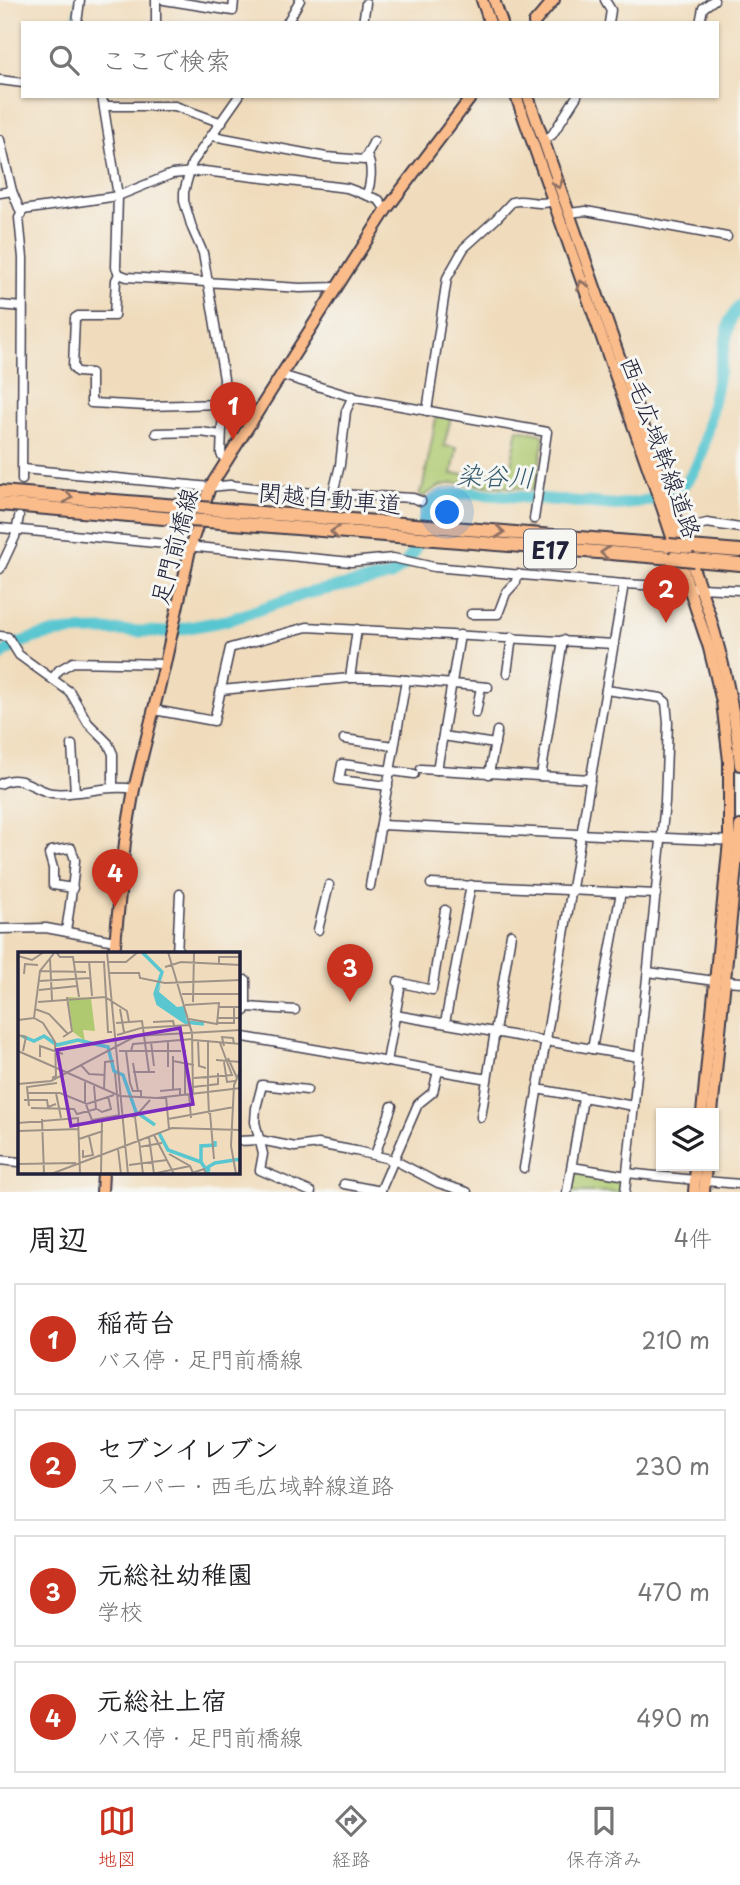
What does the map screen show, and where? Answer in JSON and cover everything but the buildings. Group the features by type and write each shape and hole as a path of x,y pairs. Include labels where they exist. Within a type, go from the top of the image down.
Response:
{"highway":[{"name":"関越自動車道","path":"0,492 427,539 673,558 740,551"},
{"name":"関越自動車道","path":"0,505 189,513"},
{"name":"関越自動車道","path":"210,515 432,526 669,545 692,554 740,564"}],"main road":[{"path":"482,0 489,21"},
{"path":"494,0 501,21"},
{"path":"536,21 554,0"},
{"name":"足門前橋線","path":"114,952 125,842 134,789 191,545 210,487 386,210 470,98"},
{"name":"西毛広域幹線道路","path":"517,98 552,201 659,486"},
{"name":"西毛広域幹線道路","path":"529,98 659,486 725,671 740,765"},
{"name":"西毛広域幹線道路","path":"666,506 678,530 695,589 722,702 736,842"},
{"name":"西毛広域幹線道路","path":"703,1108 740,826"},
{"name":"西毛広域幹線道路","path":"712,1108 720,981"},
{"path":"102,1192 103,1174"}],"street":[{"path":"76,21 80,0"},
{"path":"156,0 156,21"},
{"path":"164,0 233,10 234,0"},
{"path":"288,21 300,0"},
{"path":"605,0 611,10 609,21"},
{"path":"700,21 703,8 713,0"},
{"path":"363,21 366,3"},
{"path":"0,80 21,83"},
{"path":"226,461 221,454 224,379 203,253 192,228 184,192 192,163 238,98"},
{"path":"543,140 552,135 576,98"},
{"path":"222,123 175,106 103,101 118,197 116,267 119,274 300,288 337,286"},
{"path":"213,136 326,157 364,160 374,141"},
{"path":"0,140 12,191 21,213 22,480"},
{"path":"367,194 371,174 368,156"},
{"path":"21,213 26,209 118,197 172,174 190,171 213,171 332,185 367,194 379,200 386,210"},
{"path":"0,193 12,191"},
{"path":"426,411 444,285 458,255 512,202 520,200 543,205 552,201"},
{"path":"569,213 586,211 727,237"},
{"path":"119,274 116,280 114,316 75,318 73,367 76,372 91,373 91,403 147,406 222,404"},
{"path":"0,305 22,307"},
{"path":"281,376 353,396 547,432 534,519"},
{"path":"333,493 340,465 346,411 353,396"},
{"path":"156,433 201,432 221,435"},
{"path":"23,469 210,487 230,485 281,491 413,498 421,501"},
{"path":"0,569 17,529 19,517"},
{"path":"678,530 706,523 740,528"},
{"path":"0,528 351,562 397,559 417,564 624,584 740,590"},
{"path":"529,575 530,564"},
{"path":"471,614 498,614 506,593 516,582 518,574"},
{"path":"524,1168 624,584"},
{"path":"154,710 214,721 230,648 307,627 614,644"},
{"path":"350,678 356,629"},
{"path":"437,770 460,635"},
{"path":"0,636 11,640 19,655 70,692 88,723 108,743 113,754 113,787"},
{"path":"507,673 512,637"},
{"path":"541,776 563,640"},
{"path":"52,679 59,670 73,662 165,664"},
{"path":"221,690 350,678 484,687 476,713"},
{"path":"370,886 406,680"},
{"path":"606,690 661,698 666,702 668,723 662,839 625,1192"},
{"path":"489,774 497,731"},
{"path":"443,736 495,744"},
{"path":"344,739 394,746"},
{"path":"72,746 75,793"},
{"path":"388,786 339,780 342,764 417,772 437,770 591,779"},
{"path":"0,784 6,781 29,782 47,792 75,793 113,787 134,789"},
{"path":"381,825 736,842"},
{"path":"66,931 73,888 75,860 72,848 51,851 52,885 73,888"},
{"path":"431,884 656,894"},
{"path":"445,1023 471,885"},
{"path":"318,930 329,886"},
{"path":"592,1049 621,892"},
{"path":"177,952 180,894"},
{"path":"387,1062 399,982 432,990 444,910"},
{"path":"0,929 31,927 115,941"},
{"path":"481,1117 511,934"},
{"path":"648,972 740,982"},
{"path":"240,1013 244,1012 246,1007 246,981"},
{"path":"246,1007 295,1010"},
{"path":"395,1015 639,1057"},
{"path":"240,1036 487,1079"},
{"path":"344,1184 381,1192 418,1104 433,1092 438,1071"},
{"path":"307,1090 262,1085 255,1122 263,1154 260,1170 311,1192"},
{"path":"537,1089 634,1106"},
{"path":"567,1192 583,1098"},
{"path":"375,1155 392,1106"},
{"path":"240,1140 260,1140 289,1147 318,1144 375,1155 394,1160 427,1178 463,1191"},
{"path":"0,1160 18,1162"},
{"path":"572,1167 699,1186 740,1184"}],"green space":[{"path":"439,415 451,417 444,446 457,448 452,474 509,474 518,429 541,434 544,437 535,489 454,483 440,486 422,497 419,494 423,486 436,418"},
{"path":"579,1170 619,1177 622,1180 621,1192 572,1192 575,1173"}],"waterway":[{"path":"73,21 76,1"},
{"name":"染谷川","path":"0,656 35,637 100,630 164,632 229,620 304,594 390,576 404,565 414,552 427,510 431,503 443,496 470,493 616,505 647,501 668,494 686,482 702,453 730,320 740,305"}],"tunnel":[{"path":"530,564 534,519"}],"place":[{"name":"稲荷台","path":"233,440"},
{"name":"セブンイレブン","path":"666,623"},
{"name":"元総社上宿","path":"115,907"},
{"name":"元総社幼稚園","path":"350,1002"}]}
